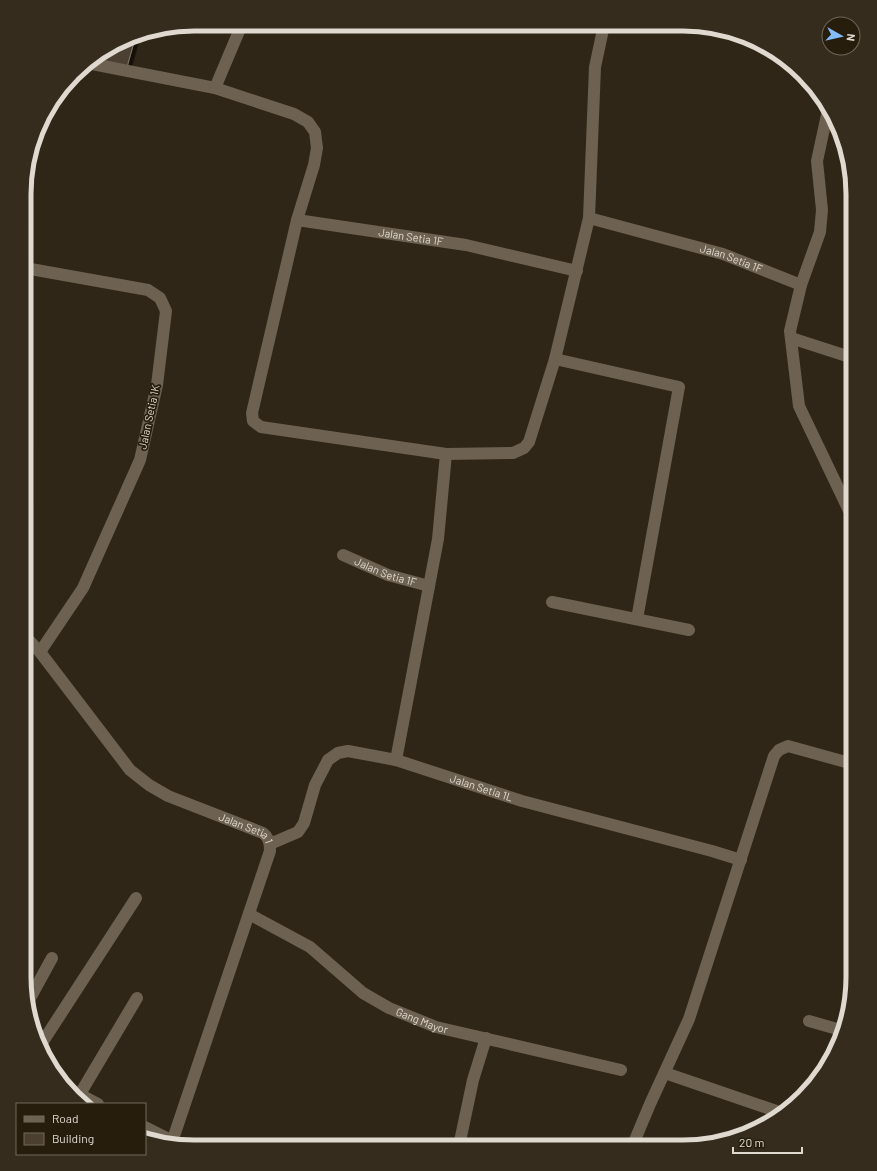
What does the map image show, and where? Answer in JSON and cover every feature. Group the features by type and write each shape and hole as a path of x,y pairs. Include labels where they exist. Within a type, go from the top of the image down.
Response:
{"street":[{"path":"216,88 239,31"},
{"path":"95,65 216,88 294,114 308,122 315,132 317,148 314,165 297,220 252,413 253,421 261,427 446,454 513,453 524,448 529,442 555,359 589,218 595,67 603,31"},
{"path":"826,117 817,162 822,210 820,232 801,285 790,331 798,406 846,505"},
{"name":"Jalan Setia 1F","path":"589,218 723,254 801,285"},
{"name":"Jalan Setia 1F","path":"297,220 466,245 577,271"},
{"name":"Jalan Setia 1K","path":"31,269 148,290 160,298 166,311 157,385 140,460 84,588 40,652"},
{"path":"791,338 846,356"},
{"path":"555,359 679,386 637,619"},
{"path":"396,760 438,539 446,454"},
{"name":"Jalan Setia 1F","path":"343,555 388,575 429,586"},
{"path":"552,602 689,630"},
{"name":"Jalan Setia 1","path":"31,642 40,652 114,751 135,774 149,785 168,796 263,833 268,837 270,844 270,851 172,1139"},
{"path":"635,1140 689,1019 774,756 779,750 788,746 846,762"},
{"name":"Jalan Setia 1L","path":"270,844 298,832 304,823 315,785 328,760 338,753 348,751 396,760 522,801 712,850 741,860"},
{"path":"44,1040 136,898"},
{"name":"Gang Mayor","path":"249,914 310,947 376,1002 436,1027 621,1070"},
{"path":"32,995 52,958"},
{"path":"80,1093 137,998"},
{"path":"809,1020 837,1029"},
{"path":"460,1140 473,1080 486,1038"},
{"path":"665,1073 776,1111"},
{"path":"146,1128 161,1137"}],"building":[{"path":"134,42 127,67 101,60"}]}
